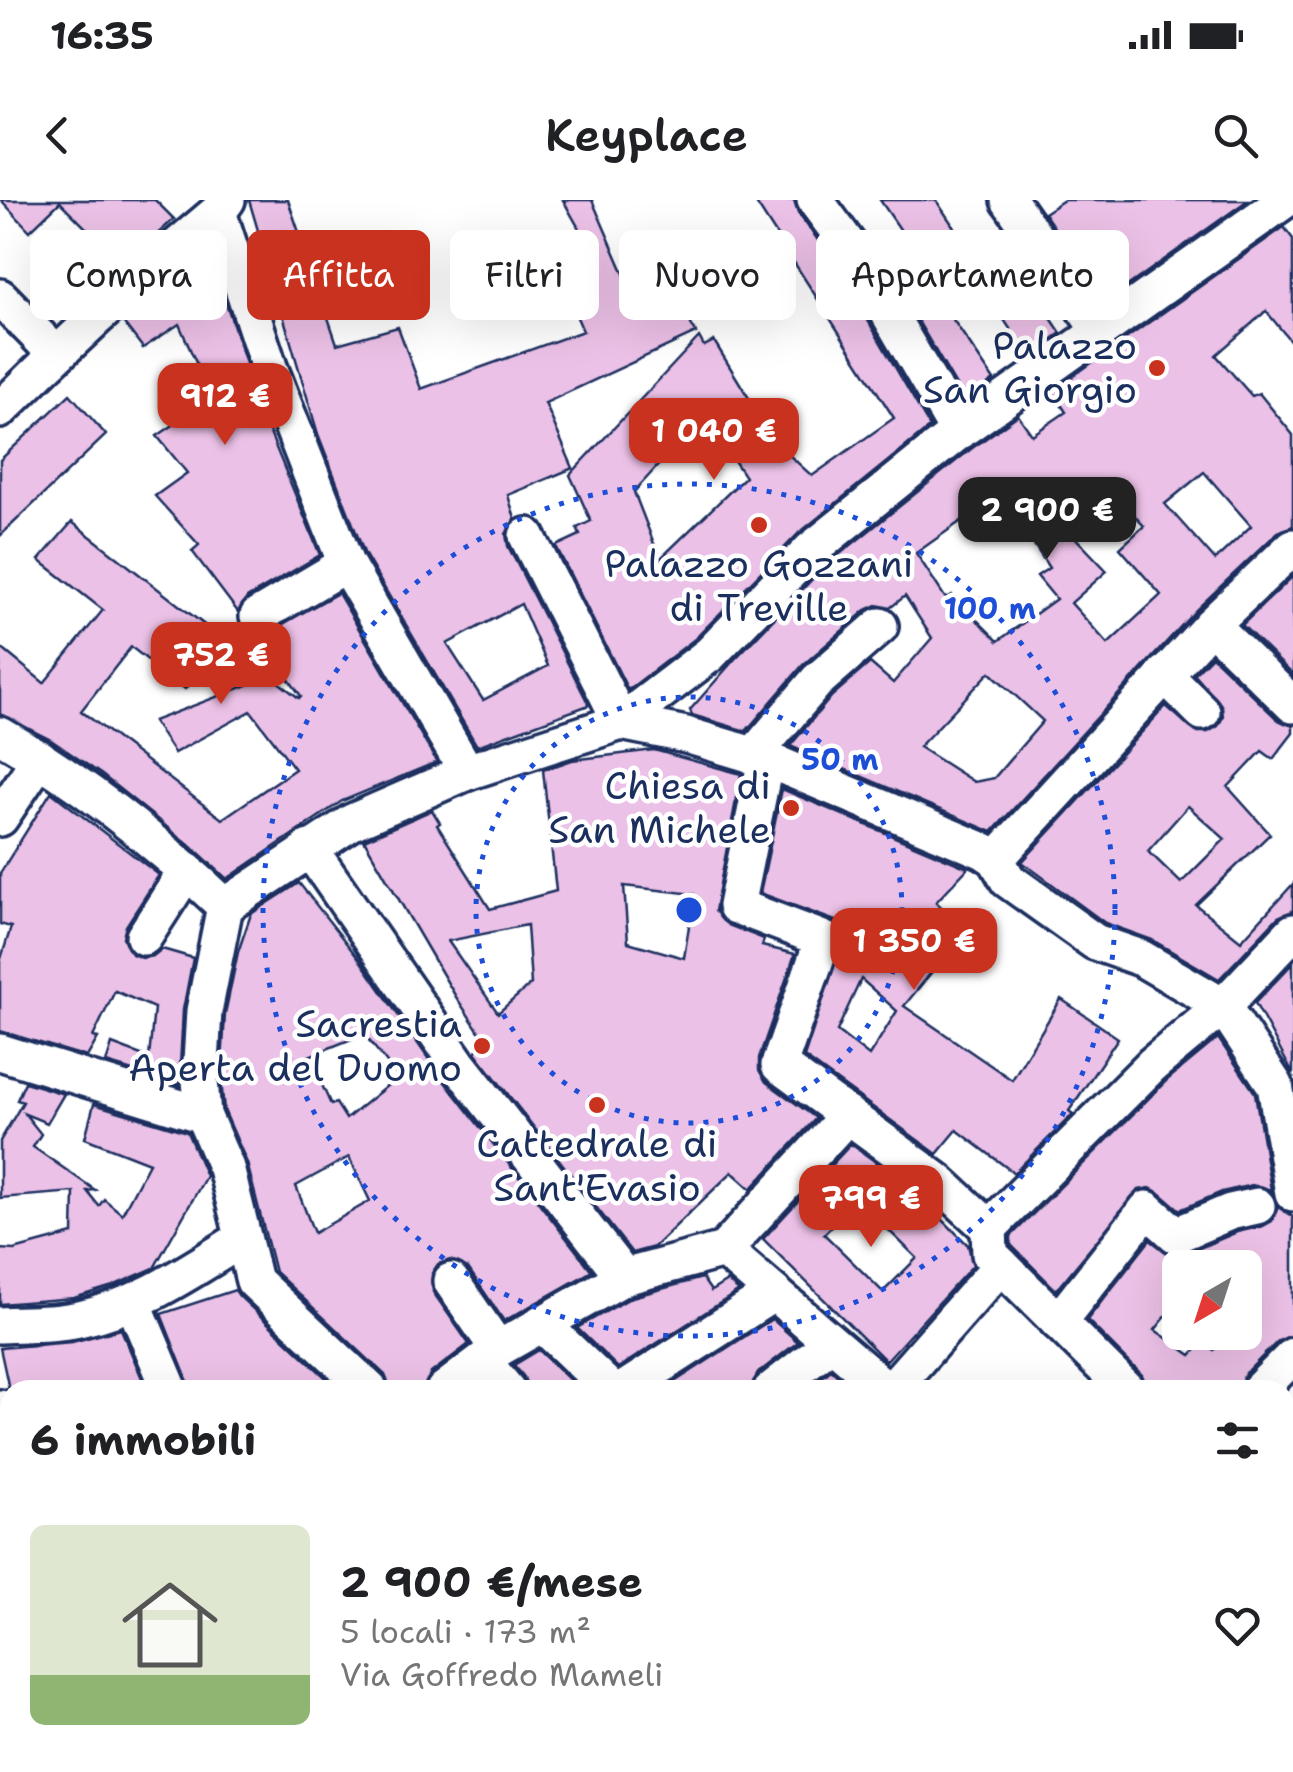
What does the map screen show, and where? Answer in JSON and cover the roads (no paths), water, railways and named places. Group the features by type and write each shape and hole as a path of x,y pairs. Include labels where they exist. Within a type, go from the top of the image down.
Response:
{"street":[{"path":"815,200 852,250 958,432"},
{"path":"1009,200 1099,330"},
{"path":"359,1380 254,1281 226,1168 203,1115 200,1080 204,1011 225,906 352,822 468,772 621,722 710,654 811,550 958,432 1284,200 1293,213"},
{"path":"0,410 137,279 223,206 269,367 319,504 346,564 468,772"},
{"path":"0,297 56,354"},
{"path":"527,536 621,722"},
{"path":"996,860 1164,674 1293,547"},
{"path":"258,616 346,564"},
{"path":"1211,625 1293,705"},
{"path":"880,626 817,681 760,758 736,906 822,939 779,1065 939,1182 989,1228 990,1254 1117,1380"},
{"path":"1164,674 1202,712"},
{"path":"621,722 686,735 760,758 970,845 996,860 1008,880 1095,942 1141,958 1222,1006 1275,1085 1293,1193"},
{"path":"0,735 40,758 188,870 225,906"},
{"path":"0,818 40,758"},
{"path":"309,848 458,1064 624,1277"},
{"path":"144,937 188,870"},
{"path":"989,1228 1152,1066 1222,1006 1293,932"},
{"path":"0,1052 203,1115"},
{"path":"457,1380 541,1323 624,1277 724,1250 848,1115"},
{"path":"1058,1322 1147,1209 1176,1234 1230,1212 1257,1206"},
{"path":"0,1325 78,1320 146,1296 242,1238"},
{"path":"724,1250 875,1380"},
{"path":"891,1380 1001,1265"},
{"path":"451,1282 502,1380"},
{"path":"639,1380 774,1293"},
{"path":"146,1296 167,1380"},
{"path":"541,1323 601,1380"},
{"path":"784,1380 830,1344"},
{"path":"1269,1380 1293,1356"}],"place":[{"name":"Palazzo San Giorgio","path":"1157,368"},
{"name":"Palazzo Gozzani di Treville","path":"759,525"},
{"name":"Chiesa di San Michele","path":"791,808"},
{"name":"Sacrestia Aperta del Duomo","path":"482,1046"},
{"name":"Cattedrale di Sant'Evasio","path":"597,1105"}]}
